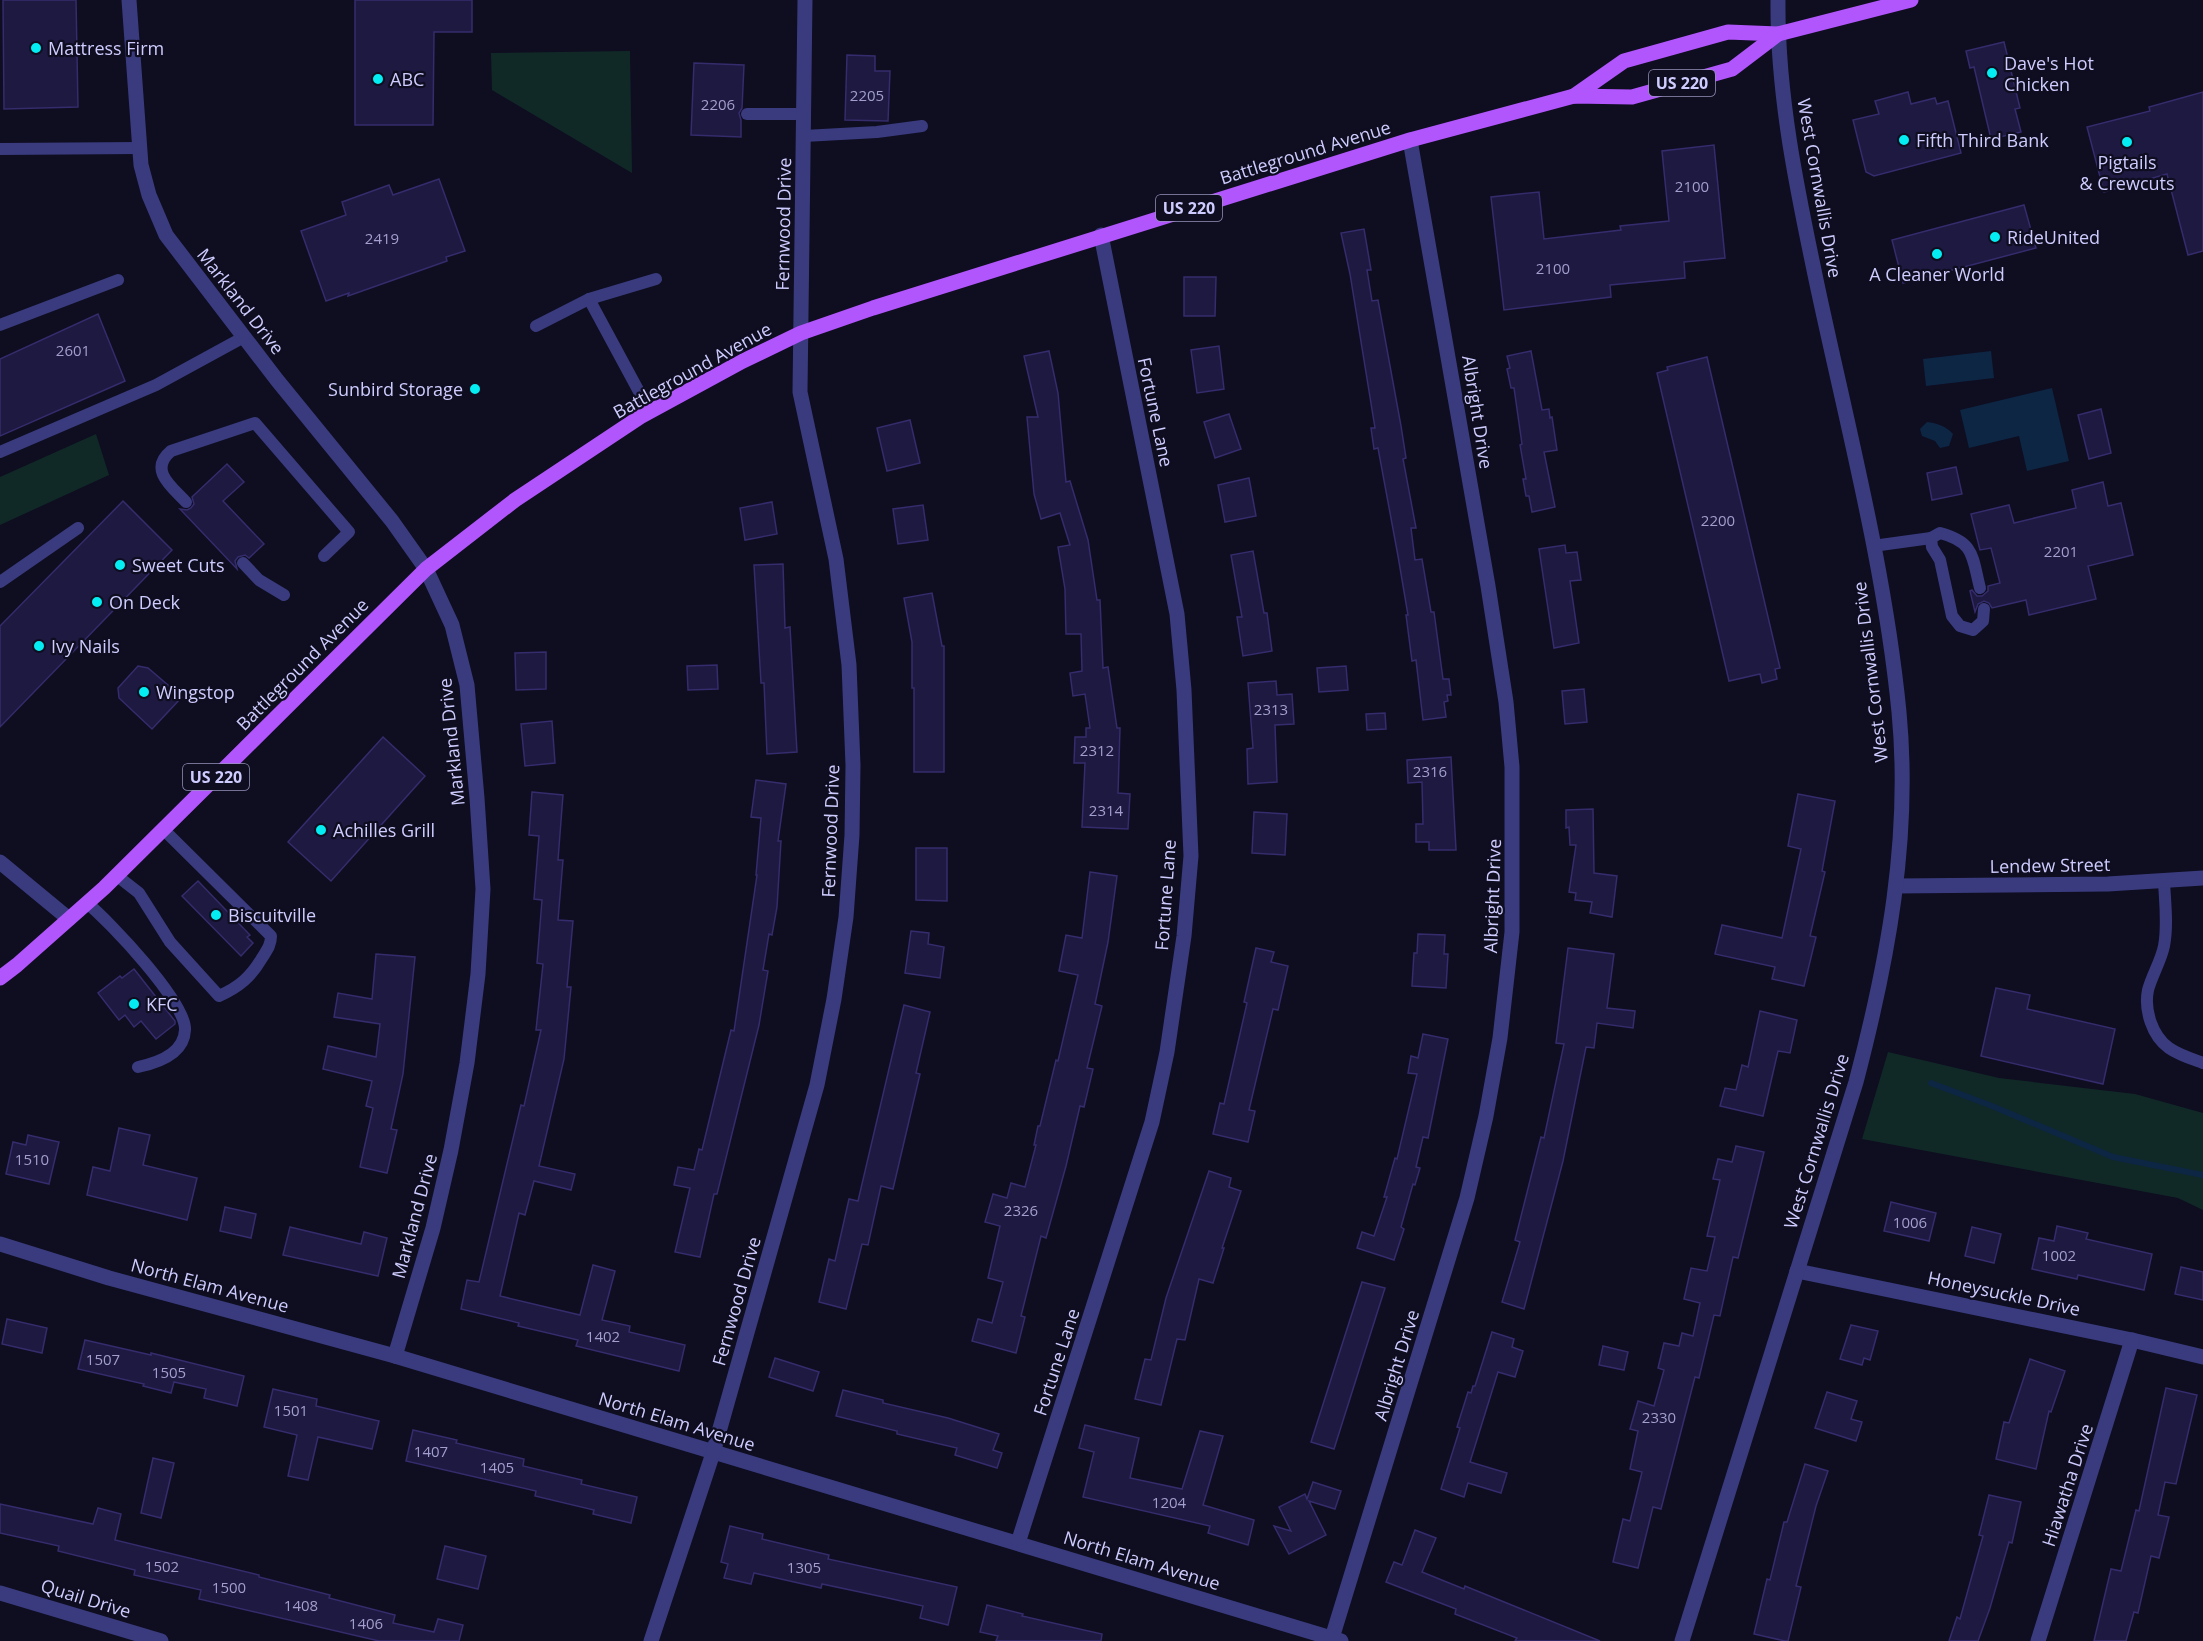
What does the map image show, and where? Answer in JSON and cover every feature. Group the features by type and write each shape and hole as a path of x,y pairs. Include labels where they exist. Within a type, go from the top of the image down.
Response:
{"main road":[{"name":"Battleground Avenue","path":"1574,96 1624,61 1728,32 1778,34 1911,0"},
{"name":"Battleground Avenue","path":"0,978 87,903 426,569 515,500 650,412 742,361 801,333 883,304 1410,140 1574,96 1632,97 1732,69 1778,34"}],"street":[{"name":"Markland Drive","path":"129,0 141,165 149,195 166,235 243,337 392,521 426,569 452,625 467,685 477,798 482,901 476,986 454,1132 433,1228 395,1356"},
{"name":"Fernwood Drive","path":"651,1641 713,1453 817,1085 834,999 846,917 852,835 853,765 849,665 836,559 800,392 805,0"},
{"name":"West Cornwallis Drive","path":"1682,1641 1856,1082 1876,1005 1890,933 1901,825 1902,769 1899,713 1889,636 1873,546 1807,241 1783,91 1778,34 1778,0"},
{"name":"Albright Drive","path":"1336,1639 1467,1198 1486,1116 1500,1038 1512,932 1513,797 1506,702 1410,140"},
{"name":"Fortune Lane","path":"1018,1544 1152,1122 1167,1052 1179,971 1191,856 1184,690 1177,614 1101,235"},
{"path":"0,862 69,919"},
{"name":"Lendew Street","path":"1896,886 2164,881 2203,878"},
{"name":"North Elam Avenue","path":"0,1244 109,1278 395,1356 1336,1639"},
{"name":"Honeysuckle Drive","path":"1797,1271 2132,1340 2203,1357"},
{"name":"Hiawatha Drive","path":"2038,1641 2132,1340"},
{"name":"Quail Drive","path":"0,1593 161,1641"}],"lane":[{"path":"747,114 804,114"},
{"path":"804,136 877,132 922,126"},
{"path":"0,149 139,148"},
{"path":"536,326 589,299 656,279"},
{"path":"0,325 118,280"},
{"path":"589,299 650,412"},
{"path":"0,452 156,385 243,337"},
{"path":"186,502 164,477 161,467 163,458 171,451 255,423 349,532 324,556"},
{"path":"0,582 78,528"},
{"path":"1873,546 1930,538 1940,533 1958,538 1970,550 1980,588"},
{"path":"1930,538 1932,547 1940,560 1952,616 1960,626 1973,630 1983,621 1984,609"},
{"path":"243,563 258,580 284,595"},
{"path":"116,875 139,893 170,942 219,996 238,988 254,973 271,945 271,936 163,829"},
{"path":"2164,881 2166,924 2164,947 2148,991 2148,1010 2151,1024 2160,1040 2171,1049 2203,1064"},
{"path":"87,903 109,922 146,964 184,1019 186,1031 182,1043 169,1057 138,1067"}],"green space":[{"path":"630,51 632,173 492,90 491,53"},
{"path":"96,434 109,475 0,525 0,477"},
{"path":"1888,1052 1999,1078 2135,1094 2203,1113 2203,1210 2178,1198 1862,1139"}],"water":[{"path":"1991,351 1994,378 1926,386 1923,359"},
{"path":"2052,388 2069,461 2027,471 2019,436 1969,448 1960,410"},
{"path":"1927,422 1941,425 1953,434 1949,446 1940,448 1935,441 1922,436 1920,429"}],"building":[{"path":"3,0 76,0 78,107 4,109"},
{"path":"355,0 472,0 472,32 434,32 433,125 355,125"},
{"path":"2004,42 2020,108 2015,109 2021,132 1991,139 1974,67 1970,68 1966,51"},
{"path":"847,55 875,56 875,71 890,71 888,121 845,120"},
{"path":"694,63 744,65 742,108 739,113 741,137 691,135"},
{"path":"1908,92 1911,104 1935,98 1937,104 1948,101 1961,153 1874,176 1866,172 1853,120 1879,114 1875,101"},
{"path":"2203,92 2203,251 2188,255 2167,174 2104,192 2087,127 2150,111 2149,107"},
{"path":"1714,145 1725,258 1684,262 1685,278 1610,285 1611,297 1504,310 1491,197 1539,192 1544,239 1621,230 1620,226 1669,221 1662,151"},
{"path":"439,179 465,251 446,257 447,261 348,296 349,293 326,301 301,231 346,215 342,202 389,185 393,195"},
{"path":"2024,205 2036,248 1903,283 1892,240"},
{"path":"1364,229 1371,270 1367,270 1372,301 1378,300 1406,458 1403,459 1416,528 1411,528 1415,560 1422,559 1431,612 1434,612 1443,679 1449,679 1451,695 1447,695 1448,701 1444,702 1446,717 1423,720 1416,660 1412,661 1406,615 1408,615 1398,556 1378,448 1374,449 1371,428 1375,428 1350,274 1341,233"},
{"path":"1184,277 1216,277 1215,316 1184,316"},
{"path":"98,314 125,381 0,436 0,359"},
{"path":"1219,346 1224,389 1197,393 1191,350"},
{"path":"1049,351 1058,393 1066,482 1070,481 1088,540 1097,600 1100,600 1103,668 1108,667 1117,728 1120,728 1118,793 1130,794 1128,829 1082,827 1085,763 1074,763 1075,737 1086,737 1086,728 1090,728 1085,694 1073,696 1070,673 1082,671 1081,634 1066,634 1065,589 1058,547 1070,545 1060,513 1041,519 1034,494 1027,417 1038,417 1024,356"},
{"path":"1531,351 1542,410 1549,409 1550,418 1552,417 1557,450 1544,452 1555,507 1532,512 1523,479 1526,479 1514,388 1511,388 1507,369 1510,368 1507,356"},
{"path":"1707,357 1780,668 1775,669 1777,679 1762,683 1760,674 1729,681 1657,373 1668,370 1667,367"},
{"path":"2101,409 2111,453 2089,459 2078,415"},
{"path":"1229,414 1241,449 1215,458 1204,422"},
{"path":"910,420 920,463 887,471 877,428"},
{"path":"227,464 244,482 223,501 264,544 249,558 245,555 238,557 235,561 237,569 180,509 191,508 194,504 192,497"},
{"path":"1956,467 1962,494 1932,500 1927,473"},
{"path":"1249,478 1256,516 1225,522 1218,485"},
{"path":"2103,482 2108,506 2121,503 2133,555 2088,566 2096,599 2029,615 2026,600 1992,608 1984,601 1978,604 1975,612 1970,591 1972,590 1977,596 1982,596 1988,591 1988,586 2000,583 1991,548 1980,550 1971,514 2009,505 2014,523 2076,508 2072,490"},
{"path":"123,501 172,550 0,727 0,626"},
{"path":"772,502 777,534 745,540 740,508"},
{"path":"923,505 928,540 898,544 893,509"},
{"path":"1565,545 1566,553 1577,552 1581,580 1570,581 1579,643 1554,648 1539,549"},
{"path":"1253,551 1264,613 1267,613 1272,651 1243,656 1237,617 1242,617 1231,555"},
{"path":"783,564 785,628 790,627 797,752 767,754 764,683 761,683 754,565"},
{"path":"932,593 942,646 944,646 944,772 914,772 912,642 904,598"},
{"path":"546,652 546,689 516,690 515,653"},
{"path":"717,665 718,689 688,690 687,666"},
{"path":"138,666 148,668 182,697 152,729 119,698 118,688"},
{"path":"1346,666 1348,690 1319,692 1317,668"},
{"path":"1276,681 1277,695 1292,694 1294,724 1275,725 1277,782 1248,784 1247,749 1253,748 1248,683"},
{"path":"1584,689 1587,722 1565,724 1562,691"},
{"path":"1385,713 1386,729 1367,730 1366,714"},
{"path":"552,721 555,763 525,766 521,724"},
{"path":"383,737 425,776 331,881 288,842"},
{"path":"1451,757 1456,850 1429,850 1429,842 1416,842 1416,824 1423,824 1422,782 1408,783 1407,760"},
{"path":"756,780 786,784 778,841 781,841 777,907 772,935 769,934 763,970 768,971 759,1025 717,1194 714,1194 700,1257 675,1252 690,1188 674,1185 678,1167 694,1170 699,1149 702,1150 731,1030 734,1031 757,875 761,818 751,817"},
{"path":"532,792 563,795 558,860 563,860 558,920 573,921 567,987 571,987 564,1059 539,1166 575,1174 571,1190 534,1181 525,1215 519,1213 500,1296 580,1315 593,1265 615,1271 602,1320 630,1326 629,1332 685,1345 679,1371 576,1346 578,1340 518,1326 519,1323 461,1309 467,1280 479,1282 541,1030 536,1030 543,964 537,963 542,900 534,899 539,836 529,835"},
{"path":"1798,794 1835,801 1822,871 1825,872 1810,936 1816,937 1804,986 1772,979 1775,967 1715,954 1722,925 1782,938 1801,849 1788,846"},
{"path":"1593,809 1594,873 1617,876 1612,917 1590,913 1592,902 1575,900 1576,893 1569,892 1576,845 1570,845 1569,827 1566,828 1566,810"},
{"path":"1254,812 1287,814 1285,855 1252,853"},
{"path":"916,848 947,848 947,901 916,900"},
{"path":"1090,872 1117,876 1108,942 1095,1004 1102,1006 1087,1068 1093,1069 1084,1107 1080,1106 1046,1238 1041,1236 1021,1316 1025,1317 1016,1353 972,1341 978,1319 992,1323 1003,1282 988,1278 1000,1226 985,1222 993,1194 1007,1198 1011,1183 1025,1187 1036,1145 1034,1145 1038,1126 1040,1126 1056,1060 1058,1061 1078,975 1059,971 1066,935 1082,938"},
{"name":"Biscuitville","path":"198,881 250,935 247,937 253,943 241,956 182,896"},
{"path":"911,931 929,933 928,944 944,947 940,978 905,973"},
{"path":"1418,934 1445,935 1444,954 1448,954 1446,988 1412,986"},
{"path":"1256,948 1274,952 1271,962 1288,966 1278,1010 1273,1009 1249,1110 1255,1111 1248,1142 1213,1134 1220,1103 1224,1104 1247,1003 1244,1002"},
{"path":"1568,948 1614,954 1607,1008 1635,1011 1633,1028 1597,1023 1594,1048 1586,1047 1563,1161 1524,1309 1502,1302 1520,1242 1515,1240 1541,1137 1544,1138 1564,1044 1556,1043"},
{"path":"376,954 415,957 403,1074 391,1129 397,1130 387,1173 360,1167 373,1108 366,1106 372,1081 323,1069 328,1046 376,1057 380,1024 334,1017 338,993 372,999"},
{"name":"KFC","path":"134,969 175,1021 175,1024 156,1039 141,1021 134,1027 125,1015 119,1020 98,993 120,976 122,978"},
{"path":"1996,988 2030,995 2027,1009 2115,1029 2103,1084 1981,1056"},
{"path":"904,1005 930,1012 916,1073 920,1074 893,1189 881,1186 868,1245 862,1244 846,1309 819,1302 829,1259 835,1261 849,1199 858,1201"},
{"path":"1760,1011 1797,1020 1790,1053 1778,1051 1763,1116 1720,1106 1725,1088 1736,1090 1742,1065 1748,1067"},
{"path":"1423,1034 1448,1039 1428,1138 1423,1137 1416,1167 1420,1168 1415,1185 1413,1184 1401,1227 1404,1229 1394,1260 1357,1248 1362,1232 1374,1236 1387,1197 1384,1197 1395,1158 1397,1159 1417,1074 1408,1073 1411,1056 1418,1058"},
{"path":"119,1128 150,1135 143,1165 197,1178 187,1220 87,1195 93,1167 110,1171"},
{"path":"28,1135 59,1142 49,1184 6,1174 13,1142 26,1145"},
{"path":"1736,1146 1764,1152 1738,1258 1733,1257 1720,1316 1714,1315 1699,1378 1695,1377 1661,1509 1653,1507 1638,1568 1613,1562 1623,1519 1630,1521 1642,1472 1630,1469 1638,1431 1630,1429 1638,1401 1654,1406 1664,1370 1658,1368 1664,1343 1679,1346 1682,1333 1693,1336 1700,1303 1684,1299 1691,1268 1707,1271 1715,1237 1707,1236 1720,1180 1713,1179 1718,1159 1732,1162"},
{"path":"1209,1171 1231,1178 1229,1187 1241,1191 1213,1283 1199,1279 1185,1340 1177,1339 1161,1405 1135,1399 1145,1359 1151,1360 1166,1298"},
{"path":"1891,1202 1936,1213 1929,1241 1884,1231"},
{"path":"225,1207 256,1214 251,1238 220,1231"},
{"path":"2057,1226 2088,1233 2086,1239 2152,1254 2144,1290 2078,1275 2077,1279 2032,1269 2039,1238 2054,1241"},
{"path":"290,1227 361,1244 364,1232 387,1238 378,1276 283,1255"},
{"path":"1972,1227 2001,1234 1994,1263 1965,1256"},
{"path":"2181,1267 2203,1272 2203,1300 2175,1294"},
{"path":"1362,1282 1385,1288 1334,1449 1311,1442"},
{"path":"7,1319 47,1328 42,1353 2,1344"},
{"path":"1851,1325 1878,1331 1870,1360 1864,1358 1862,1365 1840,1359"},
{"path":"1492,1332 1514,1339 1512,1347 1523,1351 1515,1377 1498,1372 1470,1462 1507,1473 1501,1493 1468,1483 1464,1497 1441,1489 1460,1428 1457,1427 1468,1392 1471,1393 1475,1386"},
{"path":"85,1340 151,1355 151,1353 244,1376 237,1406 204,1398 206,1389 174,1382 171,1393 143,1386 144,1384 78,1369"},
{"path":"1603,1346 1628,1352 1624,1370 1599,1365"},
{"path":"775,1358 819,1372 813,1391 769,1377"},
{"path":"2030,1359 2065,1371 2051,1412 2049,1411 2036,1469 1996,1459 2004,1422 2009,1423"},
{"path":"2166,1388 2197,1395 2176,1484 2165,1482 2158,1515 2169,1517 2159,1558 2151,1556 2138,1613 2134,1612 2126,1641 2094,1641 2111,1569 2121,1571 2136,1510 2139,1511"},
{"path":"273,1389 317,1399 316,1406 379,1421 372,1449 318,1437 308,1480 288,1476 297,1435 264,1427"},
{"path":"843,1390 999,1434 993,1450 1002,1453 997,1468 955,1455 957,1448 897,1434 897,1431 836,1416"},
{"path":"1827,1392 1857,1401 1851,1419 1862,1422 1856,1441 1815,1428"},
{"path":"1085,1425 1139,1438 1130,1478 1182,1489 1200,1431 1223,1436 1203,1505 1254,1520 1248,1545 1208,1533 1210,1526 1083,1497 1094,1452 1079,1448"},
{"path":"413,1430 524,1459 523,1466 582,1480 581,1484 637,1497 631,1523 593,1514 594,1510 535,1496 536,1491 406,1461"},
{"path":"153,1458 174,1463 161,1518 141,1513"},
{"path":"1805,1464 1828,1471 1816,1506 1796,1586 1801,1587 1788,1641 1785,1641 1754,1634 1784,1522 1787,1522"},
{"path":"1313,1482 1341,1491 1335,1509 1309,1501 1326,1535 1289,1554 1274,1526 1291,1531 1279,1507 1305,1494 1307,1499"},
{"path":"1989,1495 2021,1502 2012,1543 2009,1542 1978,1641 1949,1641 1957,1617 1960,1619 1983,1536 1979,1535"},
{"path":"0,1504 93,1524 98,1508 121,1514 115,1540 330,1595 329,1598 395,1615 393,1623 434,1632 438,1619 463,1625 459,1641 379,1641 199,1599 201,1590 134,1575 135,1570 58,1551 59,1546 0,1533"},
{"path":"730,1526 763,1534 762,1539 829,1555 828,1559 957,1587 948,1625 920,1618 923,1606 822,1584 821,1588 754,1573 751,1584 724,1578 728,1564 721,1562"},
{"path":"1415,1530 1436,1538 1422,1572 1464,1589 1465,1586 1600,1641 1515,1641 1517,1638 1455,1614 1456,1609 1386,1582 1394,1562 1402,1565"},
{"path":"445,1546 486,1556 478,1589 437,1579"},
{"path":"987,1605 1023,1614 1022,1616 1102,1634 1101,1641 996,1641 998,1636 980,1632"}],"waterway":[{"path":"1931,1083 2113,1157 2203,1175"}],"place":[{"name":"Mattress Firm","path":"36,48"},
{"name":"Dave's Hot Chicken","path":"1992,73"},
{"name":"ABC","path":"378,79"},
{"name":"Fifth Third Bank","path":"1904,140"},
{"name":"Pigtails & Crewcuts","path":"2127,142"},
{"name":"RideUnited","path":"1995,237"},
{"name":"A Cleaner World","path":"1937,254"},
{"name":"Sunbird Storage","path":"475,389"},
{"name":"Sweet Cuts","path":"120,565"},
{"name":"On Deck","path":"97,602"},
{"name":"Ivy Nails","path":"39,646"},
{"name":"Wingstop","path":"144,692"},
{"name":"Achilles Grill","path":"321,830"},
{"name":"Biscuitville","path":"216,915"},
{"name":"KFC","path":"134,1004"}]}
